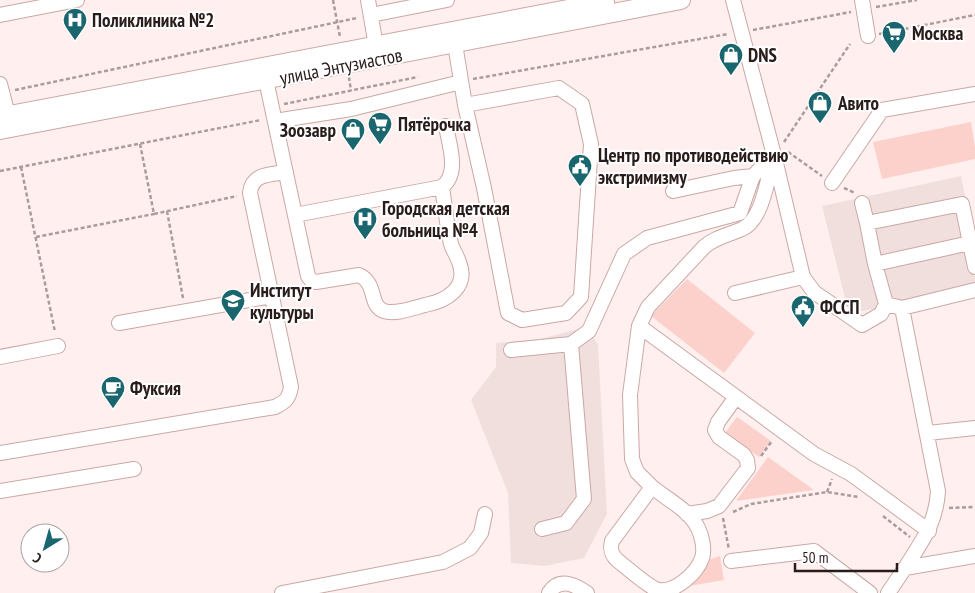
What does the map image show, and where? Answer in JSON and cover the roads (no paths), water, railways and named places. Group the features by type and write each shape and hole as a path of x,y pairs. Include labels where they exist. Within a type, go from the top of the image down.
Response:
{"main road":[{"name":"улица Энтузиастов","path":"5,123 453,37 618,0"},
{"name":"улица Энтузиастов","path":"453,37 681,0"}],"lane":[{"path":"0,15 77,0"},
{"path":"368,0 377,52"},
{"path":"371,15 447,0"},
{"path":"733,0 776,150 803,277 814,292 862,325 881,314 886,304 861,199"},
{"path":"863,5 868,36"},
{"path":"453,37 465,105 484,188 508,313 522,320 566,313 581,297 591,144 582,104 559,88 465,105"},
{"path":"264,74 308,276 311,280 316,282 359,276 365,278 370,283 375,303 380,310 389,312 437,303 449,297 459,285 462,274 460,262 452,245 442,187"},
{"path":"275,121 351,109 461,82"},
{"path":"1,88 5,123"},
{"path":"832,183 882,110 975,94"},
{"path":"295,215 442,187 448,183 453,166 446,126"},
{"path":"511,350 571,344 589,331 624,254 647,238 740,213 753,176 776,150"},
{"path":"652,488 612,541 611,547 617,560 658,590 662,590 682,584 687,580 702,559 703,550 699,530 688,514 652,488 637,472 632,459 630,403 639,326 648,307 707,244 746,227 755,219 776,150"},
{"path":"0,453 274,407 284,402 289,396 291,387 250,193 254,180 286,172"},
{"path":"673,191 734,178 753,176"},
{"path":"867,223 962,204 975,267"},
{"path":"875,264 970,243"},
{"path":"736,293 803,277"},
{"path":"886,304 902,308 975,290"},
{"path":"119,323 272,296"},
{"path":"888,593 929,530 937,508 938,491 902,308"},
{"path":"639,326 814,454 852,474 929,530"},
{"path":"542,529 566,523 584,499 571,344"},
{"path":"0,358 58,346"},
{"path":"688,514 708,511 719,506 746,471 748,464 744,455 719,437 716,430 718,422 736,397"},
{"path":"928,433 975,428"},
{"path":"0,491 134,469"},
{"path":"282,593 443,562 470,548 482,533 485,514"},
{"path":"731,561 814,551 870,593"},
{"path":"906,568 975,556"},
{"path":"549,593 557,585 565,583 576,586 587,593"}],"place":[{"name":"Поликлиника №2","path":"75,41"},
{"name":"Москва","path":"894,54"},
{"name":"DNS","path":"731,76"},
{"name":"Авито","path":"820,124"},
{"name":"Пятёрочка","path":"380,145"},
{"name":"Зоозавр","path":"353,151"},
{"name":"Центр по противодействию экстримизму","path":"580,187"},
{"name":"Городская детская больница №4","path":"365,240"},
{"name":"Институт культуры","path":"233,322"},
{"name":"ФССП","path":"803,328"},
{"name":"Фуксия","path":"113,409"}]}
